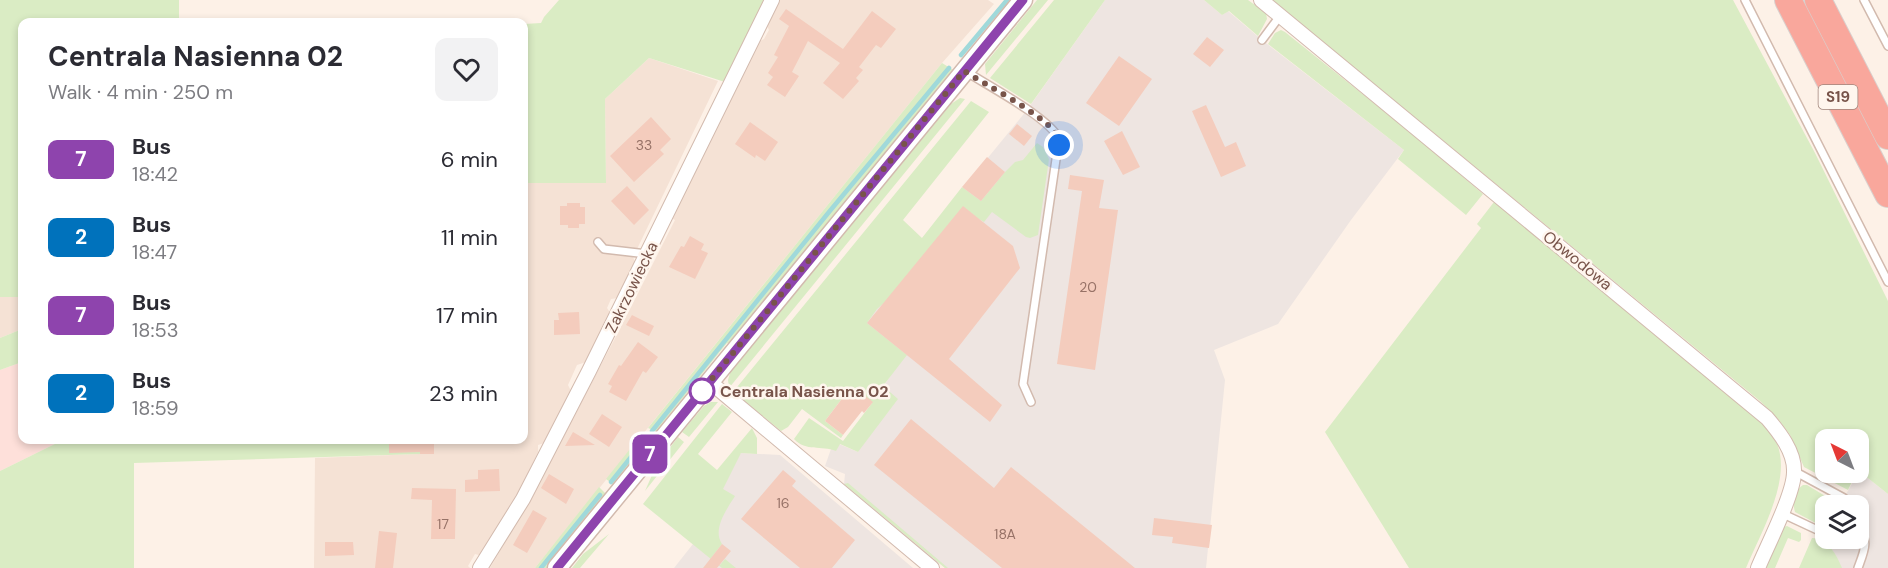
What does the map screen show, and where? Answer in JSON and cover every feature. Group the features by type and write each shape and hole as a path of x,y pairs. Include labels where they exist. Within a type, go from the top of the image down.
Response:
{"highway":[{"name":"S19","path":"1788,0 1888,194"},
{"name":"S19","path":"1818,0 1888,136"}],"street":[{"name":"Zakrzowiecka","path":"480,568 533,479 590,371 772,0"},
{"path":"557,568 1023,0"},
{"name":"Obwodowa","path":"1261,0 1754,405 1778,431 1791,458 1794,471"},
{"path":"710,382 932,568"},
{"path":"1758,568 1791,490 1794,471"}],"lane":[{"path":"1745,0 1888,282"},
{"path":"1864,0 1888,46"},
{"path":"1262,40 1280,16"},
{"path":"964,71 1027,110 1051,128 1059,139 1023,384 1031,402"},
{"path":"598,242 604,249 647,254"},
{"path":"1794,471 1838,495"},
{"path":"1781,513 1815,529"},
{"path":"1858,568 1864,553 1863,549"}],"shaded area":[{"path":"780,0 988,0 994,4 942,63 535,568 490,568 536,489 623,323 675,220 670,217 760,41 764,39 769,30 767,26"},
{"path":"1105,0 1204,0 1222,15 1228,11 1404,150 1351,220 1278,324 1214,350 1225,380 1206,568 945,568 844,484 845,474 825,466 831,449 839,444 858,452 883,387 891,375 842,336 1027,110"},
{"path":"649,58 718,81 633,257 635,262 618,298 611,299 607,308 611,314 586,362 577,365 568,385 571,391 544,443 538,445 538,452 513,503 482,556 475,554 468,566 470,568 314,568 315,458 419,454 420,444 528,444 528,183 606,183 605,99"},
{"path":"0,297 18,297 18,331 0,338"},
{"path":"18,363 18,444 55,444 0,471 0,370"},
{"path":"741,453 780,455 913,568 674,568 693,544 677,530"},
{"path":"1869,479 1888,494 1888,568 1810,568 1819,549 1869,549 1869,495 1846,495 1852,483 1869,483"}],"green space":[{"path":"0,0 179,0 179,18 18,18 18,297 0,297"},
{"path":"559,0 766,0 725,82 649,58 605,99 606,183 528,183 528,24 541,23"},
{"path":"1037,0 1048,0 986,75 985,64"},
{"path":"1054,0 1105,0 1031,104 990,78"},
{"path":"1204,0 1248,0 1266,13 1267,19 1258,36 1229,11 1222,15"},
{"path":"1272,0 1733,0 1815,153 1888,301 1888,494 1869,479 1869,429 1815,429 1815,473 1804,467 1790,435 1760,401"},
{"path":"1281,30 1415,136 1483,194 1466,215 1398,159 1404,150 1268,44 1275,33"},
{"path":"942,63 955,71 731,345 727,343 658,432 648,428"},
{"path":"960,98 965,99 729,388 730,373 951,104"},
{"path":"971,101 989,112 903,220 922,238 962,187 981,201 1005,172 1015,162 1023,160 1037,143 1043,147 1049,159 1038,235 1026,237 992,212 984,222 979,219 877,309 867,323 907,355 883,386 898,399 858,452 840,444 836,451 804,446 794,439 809,418 843,441 872,403 855,388 847,398 844,396 825,421 843,435 841,438 802,409 788,427 781,431 733,392"},
{"path":"1494,202 1759,420 1774,438 1780,453 1781,469 1778,486 1774,504 1746,568 1409,568 1325,432 1481,228 1477,224"},
{"path":"18,331 18,363 0,370 0,338"},
{"path":"711,402 718,402 689,437 682,432 704,406"},
{"path":"722,404 732,412 698,454 717,470 752,428 757,438 757,454 741,453 723,489 735,496 720,526 719,538 722,544 711,558 720,565 725,559 736,568 722,568 643,504"},
{"path":"678,437 684,442 645,491 656,466"},
{"path":"638,439 647,446 615,486 606,479"},
{"path":"55,444 420,444 420,454 134,463 134,568 0,568 0,471"},
{"path":"848,483 948,568 945,568 844,484"},
{"path":"1835,483 1851,483 1848,490"},
{"path":"1803,485 1807,485 1824,495 1815,495 1815,523 1795,512 1794,504 1798,490"},
{"path":"599,487 607,495 547,568 535,568"},
{"path":"1787,526 1801,533 1801,540 1799,542 1788,538 1775,568 1766,568 1784,527"},
{"path":"609,534 580,568 572,568 583,554"},
{"path":"1812,538 1815,538 1815,549 1831,549 1835,553 1842,568 1799,568"}],"building":[{"path":"786,9 843,49 872,11 896,29 881,48 876,45 859,67 863,70 856,78 859,81 843,99 823,83 840,63 808,41 792,72 799,76 785,97 767,85 773,77 768,73 778,57 774,55 789,26 779,19"},
{"path":"1207,37 1224,50 1210,67 1193,54"},
{"path":"1119,56 1152,79 1119,126 1086,103"},
{"path":"1206,105 1225,147 1236,142 1246,166 1221,177 1192,111"},
{"path":"651,117 671,139 660,150 664,154 634,182 610,156"},
{"path":"750,122 778,142 765,161 756,155 755,158 735,144"},
{"path":"1017,124 1032,136 1024,146 1009,134"},
{"path":"1122,131 1140,167 1123,175 1104,141"},
{"path":"987,157 1005,172 981,201 962,187"},
{"path":"1070,175 1104,180 1099,208 1118,210 1095,370 1057,364 1082,191 1068,189"},
{"path":"627,186 649,210 634,225 611,201"},
{"path":"567,203 580,203 580,207 585,207 585,224 579,224 579,228 560,225 560,206 567,206"},
{"path":"963,206 1013,246 1020,268 949,359 1002,405 990,422 867,323"},
{"path":"690,236 704,244 701,250 708,253 695,279 669,267 681,246 684,247"},
{"path":"579,312 580,334 554,335 554,320 559,320 558,313"},
{"path":"632,315 654,326 649,336 626,325"},
{"path":"638,342 658,357 646,373 643,371 626,401 609,392 612,386 608,384 619,365 621,366"},
{"path":"855,388 873,402 864,413 862,411 843,435 825,421 844,396 847,398"},
{"path":"602,414 622,427 609,447 589,434"},
{"path":"911,419 994,488 1011,467 1135,568 1002,568 874,465"},
{"path":"573,432 595,445 565,446"},
{"path":"389,444 434,444 434,454 389,453"},
{"path":"499,469 500,491 465,492 465,480 478,479 478,470"},
{"path":"783,470 796,481 792,486 855,540 832,568 800,568 741,519"},
{"path":"549,474 574,489 566,504 541,488"},
{"path":"412,488 456,489 455,539 431,539 432,500 411,499"},
{"path":"533,510 547,518 527,553 513,545"},
{"path":"1154,518 1212,525 1209,548 1172,543 1173,537 1152,535"},
{"path":"379,531 397,533 393,568 375,568"},
{"path":"325,542 353,542 354,555 325,556"},
{"path":"722,544 731,551 717,568 703,568"}],"waterway":[{"path":"961,55 1007,0"},
{"path":"652,431 949,68"},
{"path":"611,482 643,442"},
{"path":"541,568 600,495"}],"bus line":[{"name":"7","path":"557,568 1023,0"}],"place":[{"name":"Centrala Nasienna 02","path":"702,391"}],"route":[{"path":"702,391 697,397 964,71 1027,110 1051,128 1059,139 1059,145"}]}
